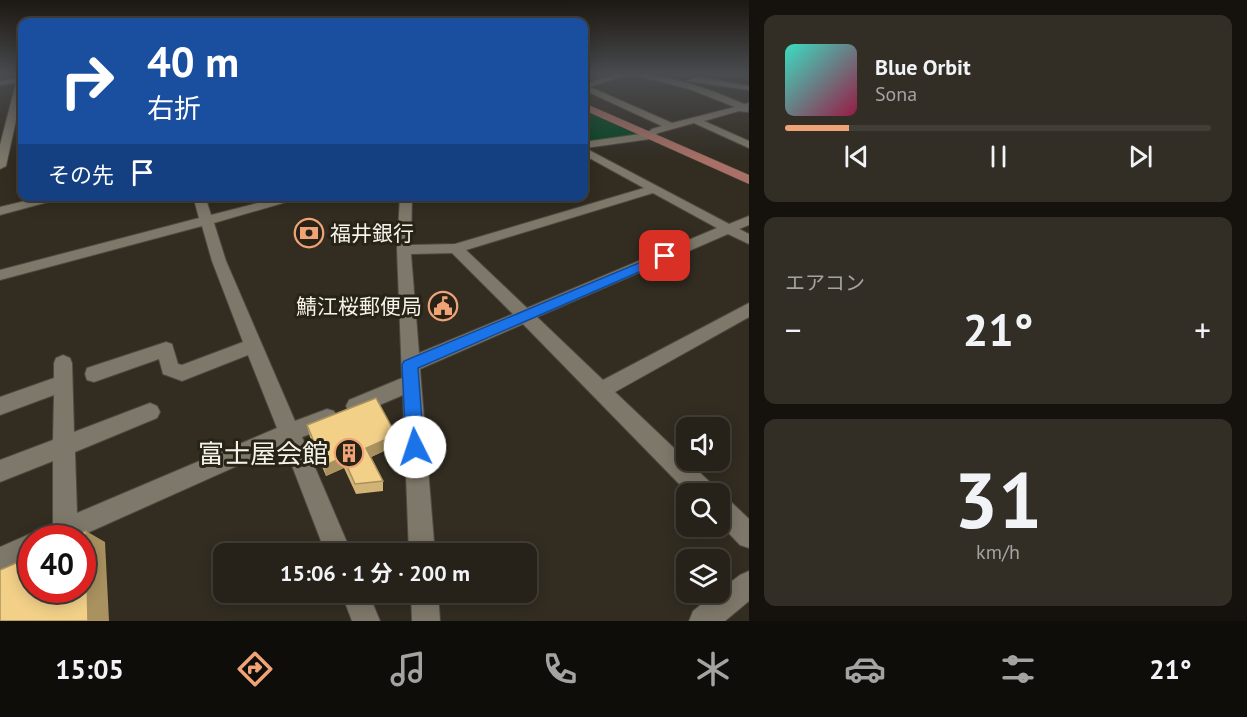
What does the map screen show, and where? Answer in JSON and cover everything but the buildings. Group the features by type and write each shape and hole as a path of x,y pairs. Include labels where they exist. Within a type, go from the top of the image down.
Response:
{"main road":[{"path":"588,108 749,180"}],"street":[{"path":"0,166 5,134 15,103"},
{"path":"619,103 672,127"},
{"path":"588,144 650,136 655,131 746,109"},
{"path":"696,121 749,145"},
{"path":"588,153 749,240"},
{"path":"404,250 456,248 654,189"},
{"path":"0,211 43,201"},
{"path":"201,201 219,261 335,543"},
{"path":"0,275 282,201"},
{"path":"406,201 404,250 421,543"},
{"path":"80,525 301,429 526,316 749,220"},
{"path":"456,248 695,483"},
{"path":"601,390 749,309"},
{"path":"94,374 166,349 170,369 182,373 255,345"},
{"path":"0,406 63,373 64,446 58,525"},
{"path":"0,471 150,412"},
{"path":"730,517 749,536"},
{"path":"0,560 18,552"},
{"path":"703,621 749,584"},
{"path":"359,603 366,621"},
{"path":"425,603 426,621"}],"green space":[{"path":"588,111 635,132 635,137 588,143"}],"place":[{"name":"福井銀行","path":"309,233"},
{"name":"鯖江桜郵便局","path":"443,306"},
{"name":"富士屋会館","path":"349,453"}],"route":[{"path":"415,447 410,365 665,256"}]}
